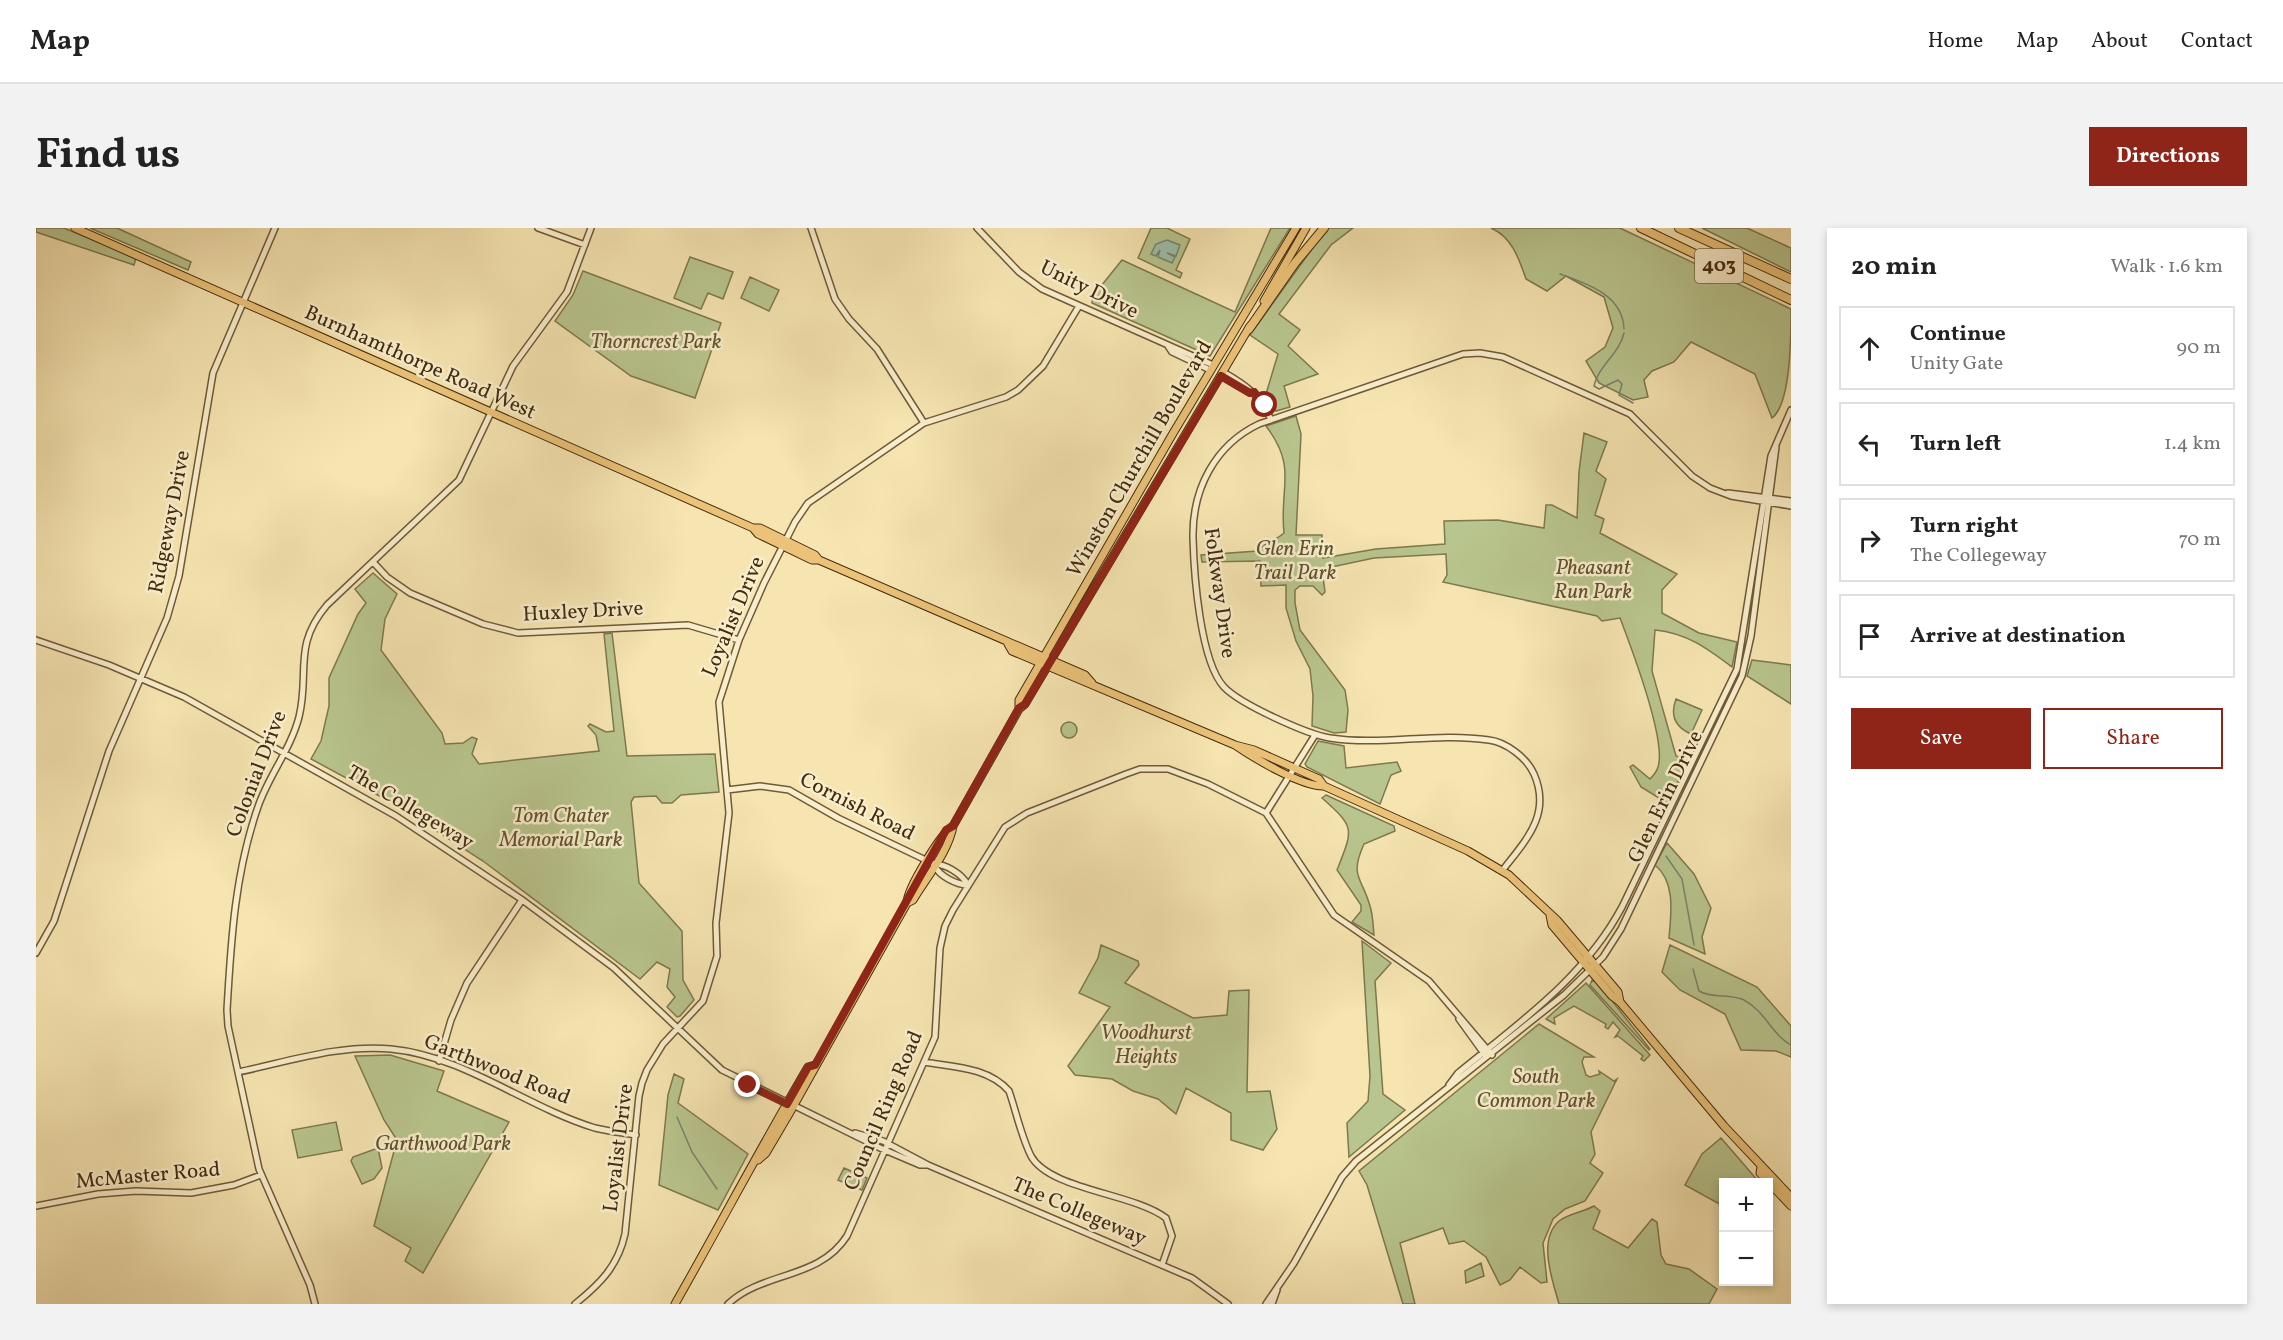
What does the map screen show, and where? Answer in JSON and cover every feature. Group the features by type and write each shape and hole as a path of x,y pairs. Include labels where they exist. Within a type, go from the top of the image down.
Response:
{"highway":[{"path":"1249,328 1295,263 1324,228"},
{"path":"1631,228 1644,229"},
{"name":"403","path":"1679,228 1791,279"},
{"path":"1692,228 1766,267"},
{"name":"403","path":"1644,229 1791,300"}],"main road":[{"name":"Burnhamthorpe Road West","path":"75,228 753,528 760,528 784,543 815,555 819,560 1008,644 1012,651 1085,675 1092,683"},
{"name":"Winston Churchill Boulevard","path":"1046,662 1212,368 1296,228"},
{"name":"Winston Churchill Boulevard","path":"675,1304 758,1160 766,1153 790,1105 907,903 913,900 931,863 951,834 953,826 1019,708 1020,700 1072,625 1306,228"},
{"path":"1212,368 1222,374"},
{"path":"1072,625 1074,628 1062,648 1061,657 1067,666 1085,675"},
{"name":"Burnhamthorpe Road West","path":"1046,662 1085,683 1092,683 1293,771 1317,786 1324,786 1384,812 1468,851 1502,870 1527,890 1550,915 1552,926 1618,992 1620,1002 1705,1103 1761,1167 1766,1169 1791,1197"},
{"name":"Burnhamthorpe Road West","path":"1761,1167 1760,1173 1791,1206"}],"street":[{"name":"Ridgeway Drive","path":"36,953 54,921 109,751 167,618 177,586 213,373 275,228"},
{"path":"538,228 585,245"},
{"name":"Colonial Drive","path":"315,1304 310,1285 261,1175 238,1072 227,1010 236,891 259,805 299,715 303,657 312,628 327,605 459,480 513,366 567,292 591,228"},
{"path":"811,228 838,304 877,350 924,423"},
{"name":"Unity Drive","path":"977,228 1019,272 1042,289 1168,346 1175,346 1212,368"},
{"name":"Loyalist Drive","path":"575,1304 603,1281 613,1268 621,1248 639,1096 647,1070 663,1044 703,1000 716,963 716,924 729,820 718,702 739,640 784,543 808,503 924,423 1006,397 1018,390 1043,366 1079,306"},
{"name":"Folkway Drive","path":"1502,870 1536,826 1541,806 1534,772 1515,752 1490,740 1341,739 1315,735 1246,703 1222,685 1208,660 1197,590 1192,519 1194,505 1204,477 1218,456 1238,436 1271,420 1464,354 1492,354 1523,365 1630,414 1692,476 1710,488 1728,493 1791,501"},
{"path":"1222,374 1250,393 1254,392 1265,405 1271,420"},
{"name":"Glen Erin Drive","path":"1448,1087 1458,1073 1553,995 1587,960 1622,907 1735,674 1741,654 1776,447 1791,410"},
{"name":"Folkway Drive","path":"1767,499 1791,506"},
{"name":"Glen Erin Drive","path":"1266,1304 1277,1290 1342,1177 1356,1161 1557,1002 1593,967 1625,921 1742,676 1746,661 1767,499"},
{"name":"Huxley Drive","path":"373,562 387,577 411,593 477,622 518,633 664,624 707,628 739,640"},
{"name":"The Collegeway","path":"36,640 140,678 184,697 396,816 522,900 614,968 722,1070 790,1105 854,1133 864,1133 887,1147 1192,1278 1228,1304"},
{"path":"1266,813 1315,735"},
{"name":"Council Ring Road","path":"728,1304 749,1288 808,1269 834,1252 851,1228 937,1029 941,941 945,926 996,838 1016,819 1140,769 1168,769 1177,772 1208,784 1266,813 1334,915 1428,981 1490,1057"},
{"name":"Cornish Road","path":"727,790 760,786 789,790 838,818 931,863 937,872 961,885 968,885"},
{"path":"439,1061 463,992 522,900"},
{"name":"Garthwood Road","path":"238,1072 339,1051 366,1048 404,1051 439,1061 596,1128 636,1135"},
{"path":"924,1062 980,1072 1001,1082 1009,1091 1031,1156 1046,1172 1074,1184 1132,1201 1166,1218 1172,1236 1162,1265"},
{"name":"McMaster Road","path":"36,1206 98,1194 141,1191 191,1193 234,1185 261,1175"},
{"name":"Glen Erin Drive","path":"1272,1304 1277,1290"},
{"path":"1215,1294 1219,1304"}],"green space":[{"path":"36,228 64,228 136,258 134,265 36,232"},
{"path":"90,228 117,228 191,262 188,270"},
{"path":"1151,228 1167,228 1190,239 1176,270 1182,273 1180,278 1138,258"},
{"path":"1271,228 1290,228 1210,356 1092,303 1093,296 1122,260 1235,312"},
{"path":"1327,228 1353,228 1331,245 1279,314 1300,330 1288,346 1318,374 1284,386 1290,407 1276,411 1266,394 1278,354 1250,335"},
{"path":"1491,228 1620,228 1791,309 1789,368 1783,399 1778,410 1772,418 1755,374 1691,342 1674,362 1652,371 1644,380 1648,397 1633,400 1599,383 1586,361 1605,347 1613,328 1604,297 1566,276 1547,291 1526,279 1509,243"},
{"path":"1702,228 1747,228 1791,248 1791,272"},
{"path":"690,257 733,272 723,299 708,293 701,309 674,298"},
{"name":"Thorncrest Park","path":"583,271 721,323 695,398 631,376 555,321 573,295"},
{"path":"750,277 779,290 769,311 741,298"},
{"path":"1296,416 1301,434 1296,535 1322,535 1323,558 1376,549 1445,544 1444,521 1498,520 1544,528 1546,505 1552,505 1577,518 1584,433 1607,442 1596,471 1606,479 1595,515 1604,519 1600,533 1677,574 1662,590 1662,613 1699,633 1737,642 1732,667 1706,648 1687,638 1655,630 1652,671 1676,756 1688,761 1667,803 1641,787 1630,767 1633,765 1650,779 1657,769 1659,754 1653,716 1620,618 1602,621 1597,616 1443,582 1447,575 1446,554 1374,558 1322,569 1325,592 1322,595 1313,586 1300,586 1295,590 1300,630 1345,690 1348,710 1346,732 1334,733 1312,726 1313,696 1310,669 1296,641 1286,608 1286,585 1261,586 1260,561 1202,562 1201,555 1258,551 1284,533 1285,478 1282,454 1266,426"},
{"name":"Tom Chater Memorial Park","path":"373,573 397,594 385,619 381,650 442,733 445,744 463,743 472,737 477,739 472,754 479,764 599,751 596,735 588,726 590,724 606,732 614,731 604,634 612,633 627,756 715,754 719,792 681,795 672,803 662,803 656,796 634,797 631,802 639,883 682,931 683,980 694,1000 680,1016 677,1017 667,1007 675,997 667,987 670,969 657,962 640,979 483,861 398,806 311,759 321,741 329,706 329,678 358,614 366,603 355,589"},
{"path":"1752,660 1791,665 1791,704 1747,676"},
{"path":"1676,699 1702,710 1691,734 1681,728 1675,720"},
{"path":"1066,722 1072,722 1077,730 1075,736 1066,738 1061,733 1061,727"},
{"path":"1318,741 1344,746 1346,768 1397,762 1401,771 1391,775 1380,804 1307,767 1305,764"},
{"path":"1326,795 1394,826 1395,831 1364,844 1357,864 1358,876 1371,909 1374,935 1352,922 1361,911 1361,905 1337,870 1346,846 1348,830 1341,816 1322,798"},
{"path":"1667,843 1694,874 1711,908 1702,937 1705,954 1669,938 1671,899 1666,880 1655,865"},
{"path":"1362,941 1391,963 1375,981 1383,1094 1405,1110 1349,1157 1347,1123 1368,1101 1370,1076"},
{"name":"Woodhurst Heights","path":"1101,945 1138,961 1139,965 1125,983 1193,1018 1227,1015 1229,991 1249,990 1247,1092 1270,1091 1277,1129 1263,1150 1231,1140 1231,1113 1186,1088 1176,1114 1158,1099 1133,1091 1112,1079 1075,1075 1068,1066 1110,1007 1079,993 1098,958"},
{"path":"1670,945 1757,987 1791,1026 1791,1057 1776,1051 1741,1050 1725,1014 1680,990 1662,972"},
{"path":"1592,980 1598,983 1649,1050 1590,985"},
{"path":"1586,983 1650,1055 1644,1061 1641,1059 1643,1056 1618,1036 1615,1037 1620,1030 1613,1022 1608,1029 1605,1027 1606,1024 1574,1006 1554,1018 1555,1024 1546,1019"},
{"name":"South Common Park","path":"1539,1024 1594,1057 1584,1057 1582,1062 1586,1075 1590,1077 1600,1074 1599,1071 1614,1081 1617,1079 1591,1132 1595,1154 1590,1163 1603,1173 1585,1201 1565,1209 1553,1219 1543,1243 1547,1282 1541,1283 1520,1267 1510,1280 1500,1285 1486,1257 1464,1241 1449,1244 1443,1228 1400,1243 1415,1304 1403,1304 1367,1185 1359,1171"},
{"name":"Garthwood Park","path":"390,1055 444,1071 437,1091 509,1122 423,1273 405,1261 411,1248 374,1226 397,1140 384,1120 355,1056"},
{"path":"674,1074 684,1079 678,1103 748,1154 718,1210 659,1185 668,1095"},
{"path":"336,1122 342,1150 298,1158 292,1130"},
{"path":"1721,1138 1756,1178 1719,1178 1719,1204 1685,1185 1702,1154"},
{"path":"378,1148 382,1168 374,1179 362,1184 351,1161 353,1157"},
{"path":"844,1168 867,1178 862,1190 838,1180"},
{"path":"1594,1206 1600,1211 1593,1229 1628,1248 1652,1219 1657,1222 1661,1255 1666,1264 1689,1269 1717,1289 1709,1304 1559,1304 1548,1261 1552,1229 1559,1221"},
{"path":"1481,1263 1484,1276 1466,1283 1465,1271"}],"shaded area":[{"path":"1167,240 1180,245 1176,256 1167,253 1175,257 1172,263 1158,257 1160,250 1156,256 1151,254 1156,244"}],"waterway":[{"path":"1560,274 1591,286 1610,299 1622,317 1624,329"},
{"path":"1624,333 1594,386 1599,389 1618,380 1622,384 1619,395 1633,403"},
{"path":"1666,856 1682,879 1694,945"},
{"path":"1693,969 1699,991 1744,1000 1758,1011 1784,1041 1791,1045"},
{"path":"677,1117 692,1152 717,1189"}],"route":[{"path":"748,1085 787,1104 808,1067 815,1065 907,903 907,898 922,870 946,830 953,826 1019,708 1025,704 1126,538 1221,376 1250,393 1254,392 1265,405"}],"park label":[{"name":"Glen Erin Trail Park","path":"1295,561"},
{"name":"Pheasant Run Park","path":"1593,580"}]}
